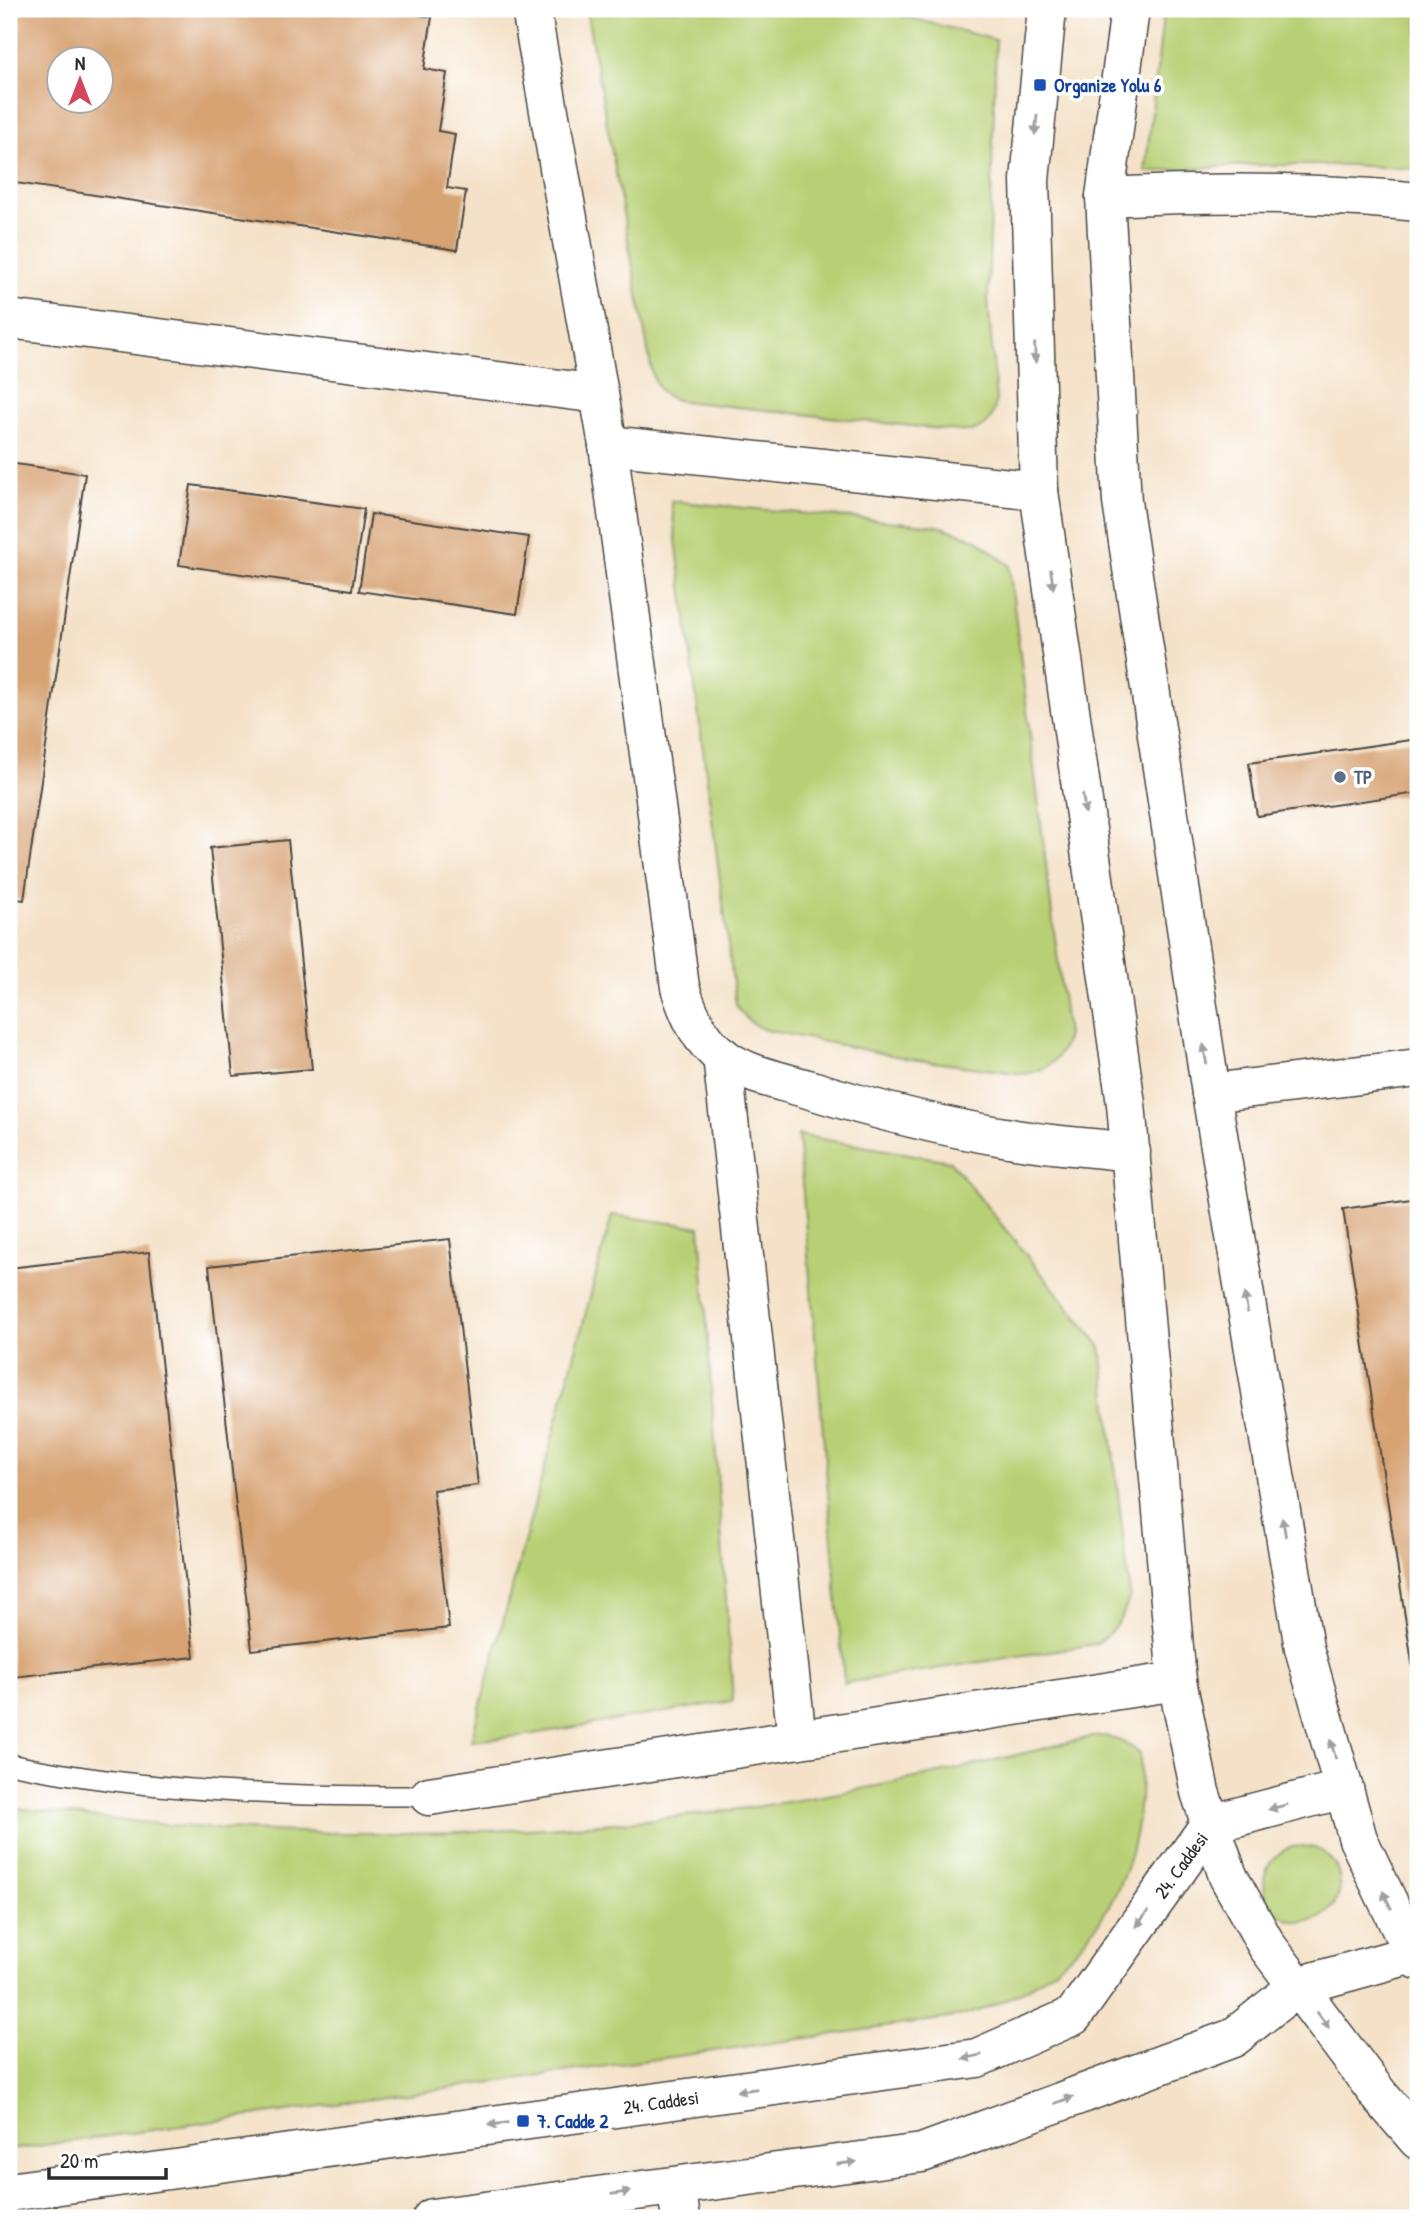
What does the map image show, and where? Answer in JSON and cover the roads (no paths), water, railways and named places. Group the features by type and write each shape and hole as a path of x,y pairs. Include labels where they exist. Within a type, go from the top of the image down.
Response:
{"street":[{"path":"530,9 608,445 680,987 695,1024 706,1041 722,1056 739,1068 759,1076 862,1106 945,1126 1006,1138 1131,1152"},
{"path":"1047,9 1030,180 1039,491 1126,1104 1177,1681 1200,1793 1228,1876 1267,1946 1379,2095 1418,2140"},
{"path":"432,2218 679,2202 922,2153 1233,2038 1298,1986 1417,1956 1358,1839 1304,1648 1211,1093 1122,502 1105,197 1130,9"},
{"path":"1105,197 1290,193 1418,202"},
{"path":"9,319 599,394"},
{"path":"608,445 1039,491"},
{"path":"722,1056 797,1739"},
{"path":"1211,1093 1418,1068"},
{"path":"429,1796 1177,1681"},
{"path":"1210,1824 1344,1789"},
{"name":"24. Caddesi","path":"9,2192 977,2058 1073,2016 1210,1824"}],"lane":[{"path":"9,1764 117,1782 221,1793 325,1797 429,1796"}],"place":[{"name":"Organize Yolu 6","path":"1040,85"},
{"name":"TP","path":"1340,777"},
{"name":"7. Cadde 2","path":"523,2121"}]}
